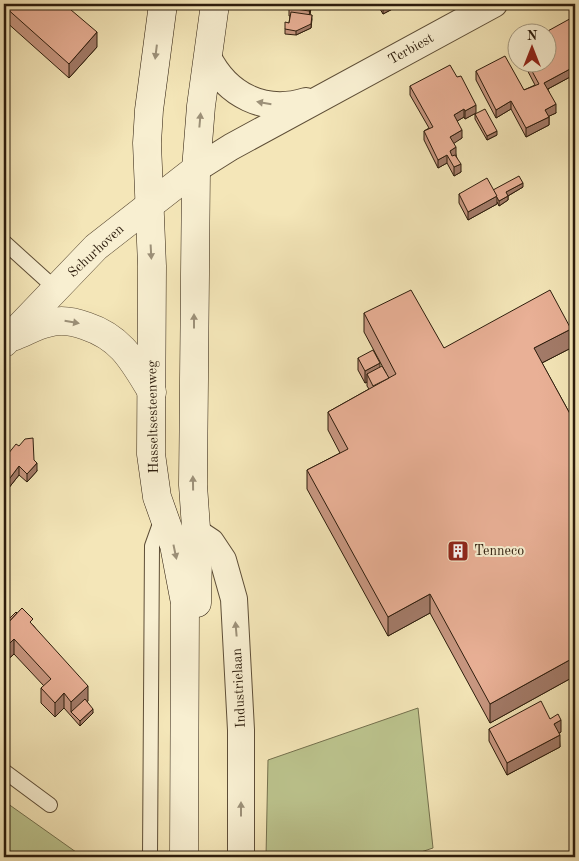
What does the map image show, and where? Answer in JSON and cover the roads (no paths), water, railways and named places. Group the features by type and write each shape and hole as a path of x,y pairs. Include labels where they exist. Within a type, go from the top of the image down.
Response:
{"main road":[{"name":"Hasseltsesteenweg","path":"163,4 148,110 147,143 152,266 151,462 157,497 174,545 185,603 184,857"},
{"path":"196,857 196,532 193,485 196,168 201,106 215,4"},
{"name":"Schurhoven","path":"6,341 96,247 196,168"},
{"path":"6,341 47,323 62,320 91,328 111,337 123,348 133,359 152,392"}],"street":[{"name":"Terbiest","path":"196,168 328,93 494,4"},
{"name":"Terbiest","path":"208,57 214,69 236,93 251,100 284,106 328,93"},
{"name":"Industrielaan","path":"196,532 211,542 223,560 234,599 241,730 241,857"}],"lane":[{"path":"4,242 56,289"},
{"path":"150,857 152,546 163,515"},
{"path":"4,772 50,805"}],"place":[{"name":"Tenneco","path":"458,551"}]}
